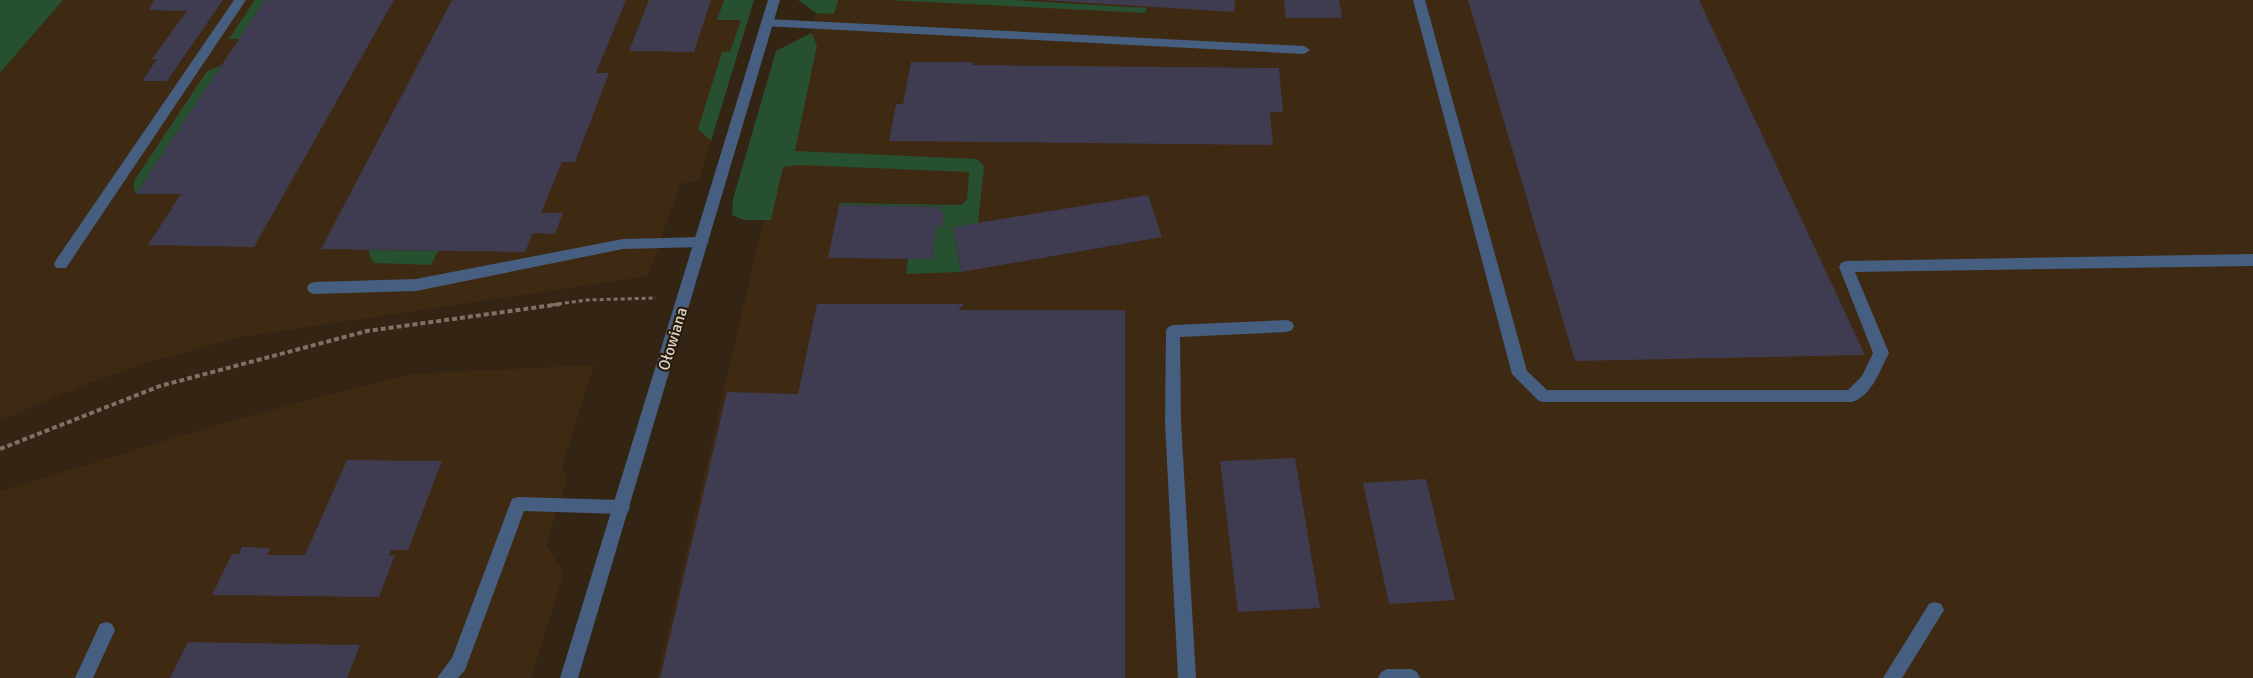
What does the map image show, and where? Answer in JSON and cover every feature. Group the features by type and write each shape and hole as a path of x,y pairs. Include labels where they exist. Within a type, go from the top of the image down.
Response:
{"street":[{"path":"61,264 240,0"},
{"name":"Ołowiana","path":"569,678 774,0"},
{"path":"1419,0 1520,374 1544,396 1852,396 1868,380 1881,353 1846,267 2253,260"},
{"path":"767,24 1304,50"},
{"path":"314,288 416,285 623,244 702,242"},
{"path":"1187,678 1173,422 1173,331 1287,326"},
{"path":"446,678 459,664 519,504 622,507"},
{"path":"1892,678 1935,610"},
{"path":"84,678 106,630"},
{"path":"1387,678 1411,678"}],"path":[{"path":"0,450 160,386 366,331 587,300 686,297"}],"shaded area":[{"path":"63,0 754,0 699,180 680,184 648,276 241,337 153,361 81,386 0,421 0,73"},
{"path":"798,0 2253,0 2253,678 657,678 777,162 776,51 811,33 816,13"},
{"path":"594,365 562,466 567,480 546,545 564,573 531,678 0,678 0,491 237,419 410,374"}],"green space":[{"path":"0,0 63,0 0,73"},
{"path":"255,0 265,0 239,39 229,39"},
{"path":"724,0 754,0 711,141 698,129 722,52 730,52 741,20 717,20"},
{"path":"798,0 838,0 834,14 816,13"},
{"path":"887,0 1013,0 1147,8 1145,13"},
{"path":"811,33 817,45 795,151 977,159 984,166 978,223 953,228 961,272 906,274 908,259 932,259 936,227 942,227 944,212 940,212 941,207 839,205 839,203 961,205 967,200 969,172 799,165 783,167 771,220 744,220 732,215 733,199 776,51"},
{"path":"222,65 136,194 134,181 207,71"},
{"path":"369,250 438,251 431,265 374,263"}],"building":[{"path":"154,0 223,0 167,81 142,81 157,59 152,59 187,11 149,10"},
{"path":"265,0 394,0 254,247 148,245 181,194 136,194"},
{"path":"452,0 626,0 596,73 609,73 575,162 562,162 541,213 563,213 555,234 533,233 525,252 321,249"},
{"path":"649,0 711,0 694,52 629,51"},
{"path":"1043,0 1235,0 1234,12"},
{"path":"1284,0 1339,0 1342,18 1286,18"},
{"path":"1468,0 1699,0 1865,355 1575,361"},
{"path":"911,62 973,62 972,65 1279,68 1283,112 1270,112 1273,145 889,141 896,104 903,104"},
{"path":"1148,195 1162,237 961,272 953,227"},
{"path":"839,205 941,207 940,212 944,212 942,227 936,227 932,259 828,258"},
{"path":"817,304 964,304 958,310 1125,310 1125,678 660,678 727,392 798,394"},
{"path":"1295,458 1320,608 1238,612 1220,461"},
{"path":"347,460 442,461 408,550 391,550 389,556 395,555 379,597 212,595 232,554 239,554 242,547 270,548 267,555 305,555"},
{"path":"1426,479 1455,600 1389,604 1363,483"},
{"path":"188,642 360,645 347,678 170,678"}]}
